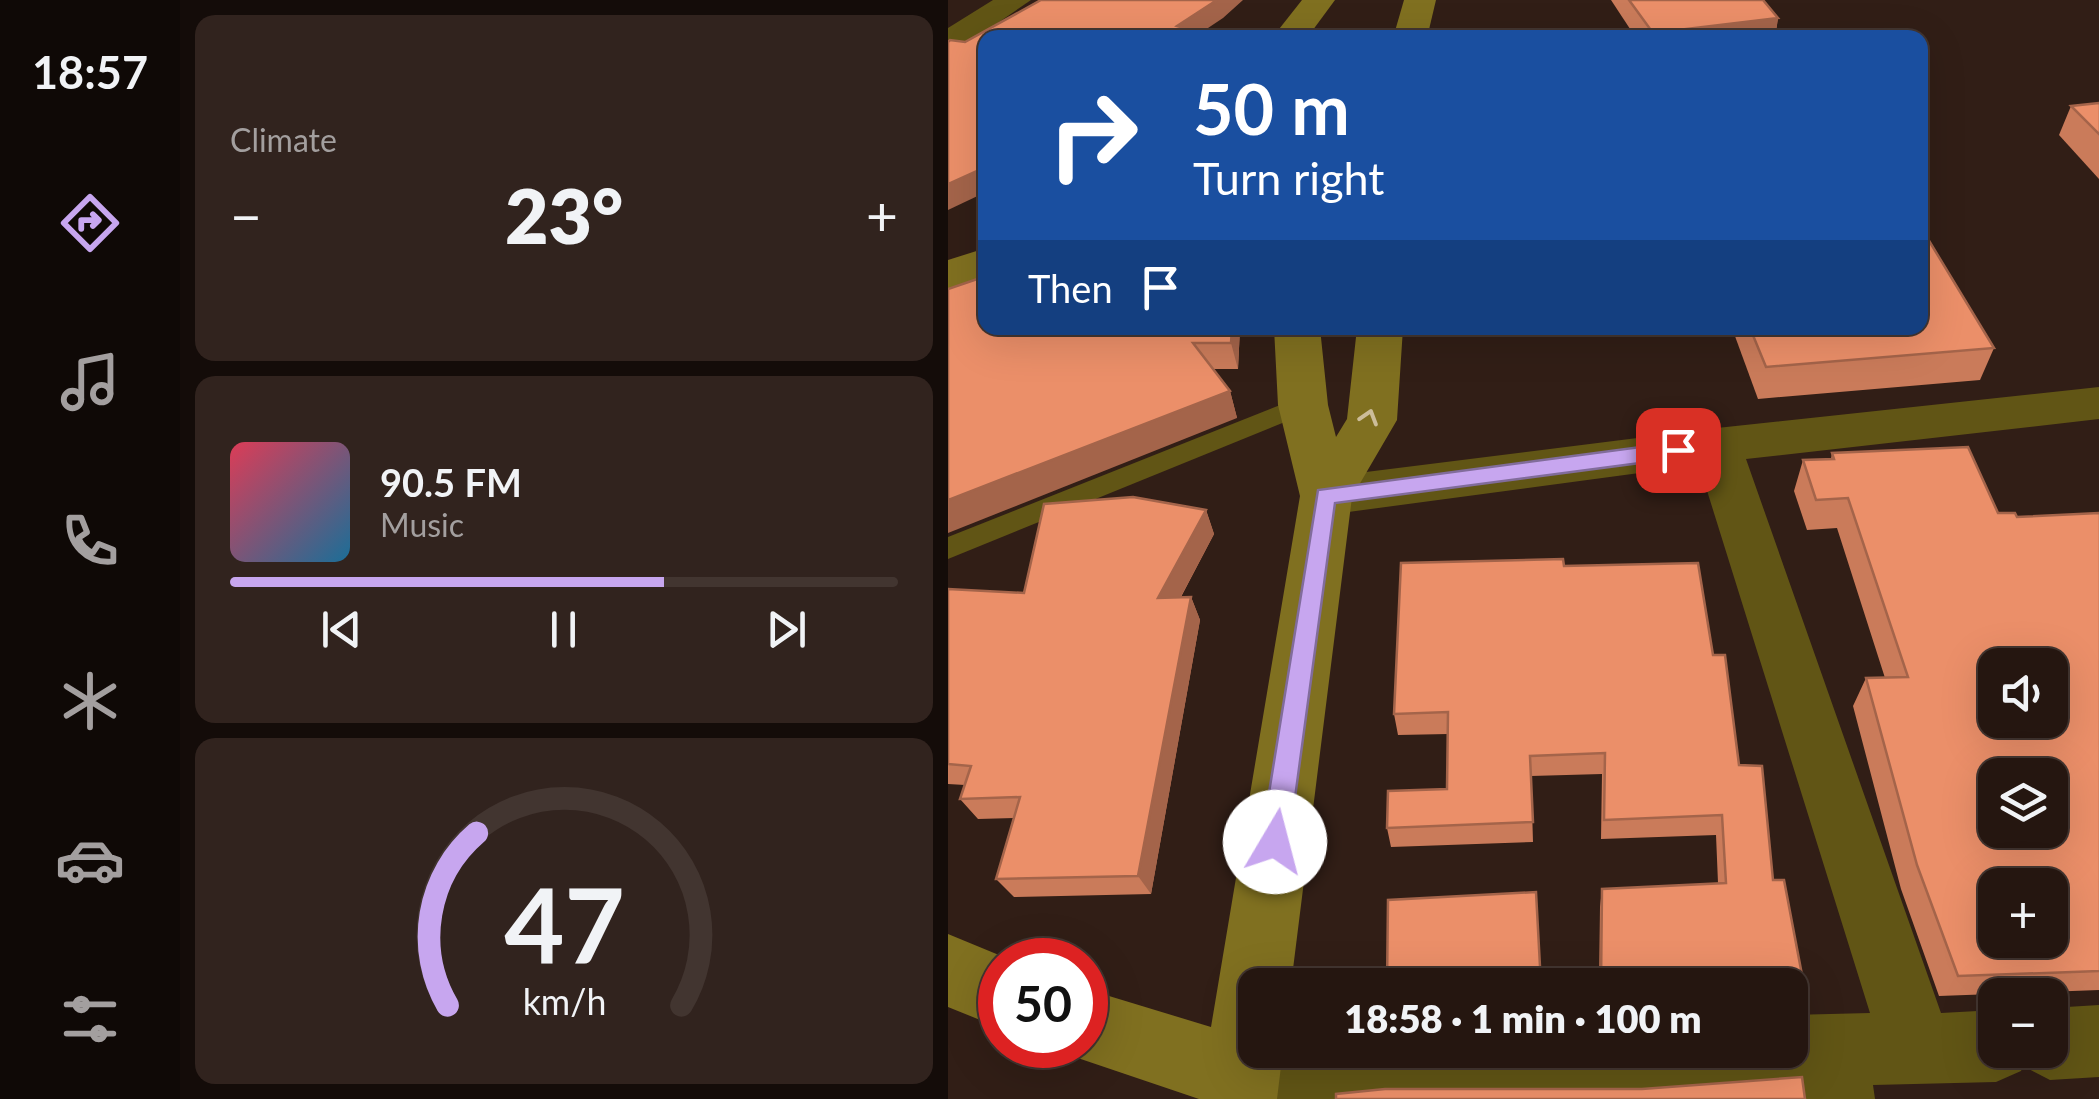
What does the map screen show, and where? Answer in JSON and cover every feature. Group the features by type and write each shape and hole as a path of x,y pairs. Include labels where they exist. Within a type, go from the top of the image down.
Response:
{"main road":[{"path":"1295,30 1318,0"},
{"path":"1412,30 1420,0"},
{"path":"948,237 978,225"},
{"path":"948,276 978,264"},
{"path":"1108,1035 1240,1089 1326,496 1303,405 1298,335"},
{"path":"1326,496 1372,420 1379,335"},
{"path":"948,970 978,983"}],"street":[{"path":"948,42 1016,0"},
{"path":"1326,496 1717,445 2100,402"},
{"path":"1717,445 1918,1050"},
{"path":"2068,1043 2100,1041"},
{"path":"1240,1089 1834,1073 1918,1050 1978,1047"}],"lane":[{"path":"948,548 1303,405"}],"building":[{"path":"1041,0 1217,0 1177,26 1191,30 987,30"},
{"path":"1629,0 1763,0 1778,18 1678,30 1651,30"},
{"path":"978,35 978,171 948,184 948,42 965,42"},
{"path":"2100,103 2100,135 2071,106"},
{"path":"1928,239 1994,348 1766,367 1753,335 1928,335"},
{"path":"978,279 978,335 1232,335 1231,343 1193,343 1230,391 948,500 948,289"},
{"path":"1968,447 1998,513 2015,513 2017,517 2100,513 2100,971 1958,976 1917,865 1866,678 1908,677 1848,498 1816,500 1803,460 1834,459 1832,453"},
{"path":"1133,497 1206,510 1158,598 1191,597 1138,876 996,879 1020,797 960,799 971,766 948,764 948,589 1024,593 1044,504"},
{"path":"1563,559 1564,566 1698,563 1713,655 1725,655 1739,765 1762,766 1773,880 1784,880 1801,968 1601,968 1602,889 1726,883 1722,815 1604,820 1605,753 1530,756 1533,822 1387,828 1388,791 1447,789 1448,712 1394,714 1401,563"},
{"path":"1536,892 1540,968 1387,968 1388,900"},
{"path":"1802,1077 1805,1099 1336,1099 1336,1094 1385,1089 1642,1089"}],"route":[{"path":"1275,842 1326,496 1678,450"}]}
